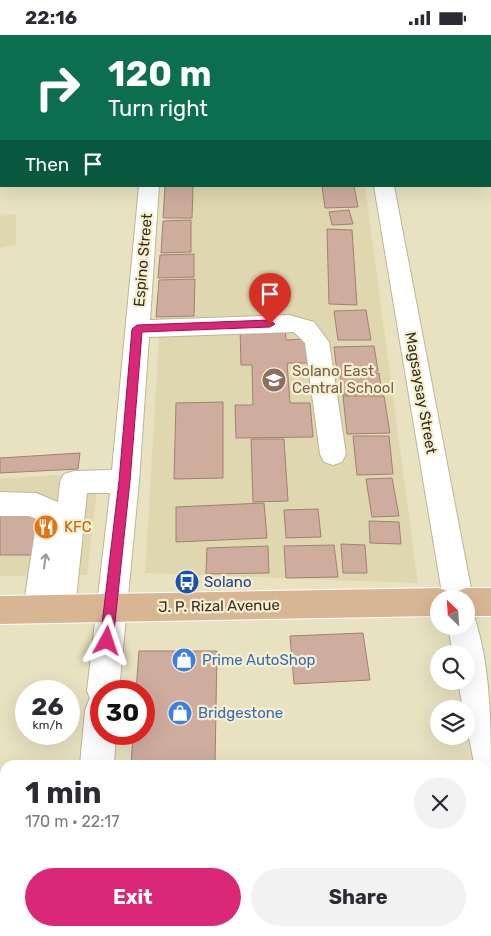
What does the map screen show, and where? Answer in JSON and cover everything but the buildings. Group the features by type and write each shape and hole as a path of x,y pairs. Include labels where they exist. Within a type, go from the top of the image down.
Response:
{"main road":[{"path":"475,602 491,601"},
{"name":"J. P. Rizal Avenue","path":"0,610 430,603"}],"street":[{"name":"Espino Street","path":"104,680 110,608 125,481 149,187"},
{"name":"Magsaysay Street","path":"384,187 456,590"},
{"path":"137,329 288,323 298,324 307,329 317,342 333,454"},
{"path":"49,609 74,482 125,481"},
{"path":"0,505 40,505 48,509 52,517 49,609"},
{"path":"465,635 490,760"},
{"path":"97,760 98,745"}],"shaded area":[{"name":"Solano East Central School","path":"168,187 365,187 418,583 145,573"},
{"path":"16,214 16,245 0,248 0,216"},
{"name":"KFC","path":"99,472 87,575 0,576 0,479"}],"place":[{"name":"Solano East Central School","path":"274,380"},
{"name":"KFC","path":"46,527"},
{"name":"Solano","path":"187,582"},
{"name":"Prime AutoShop","path":"184,660"},
{"name":"Bridgestone","path":"180,713"}],"route":[{"path":"107,641 125,481 137,329 270,324"}]}
